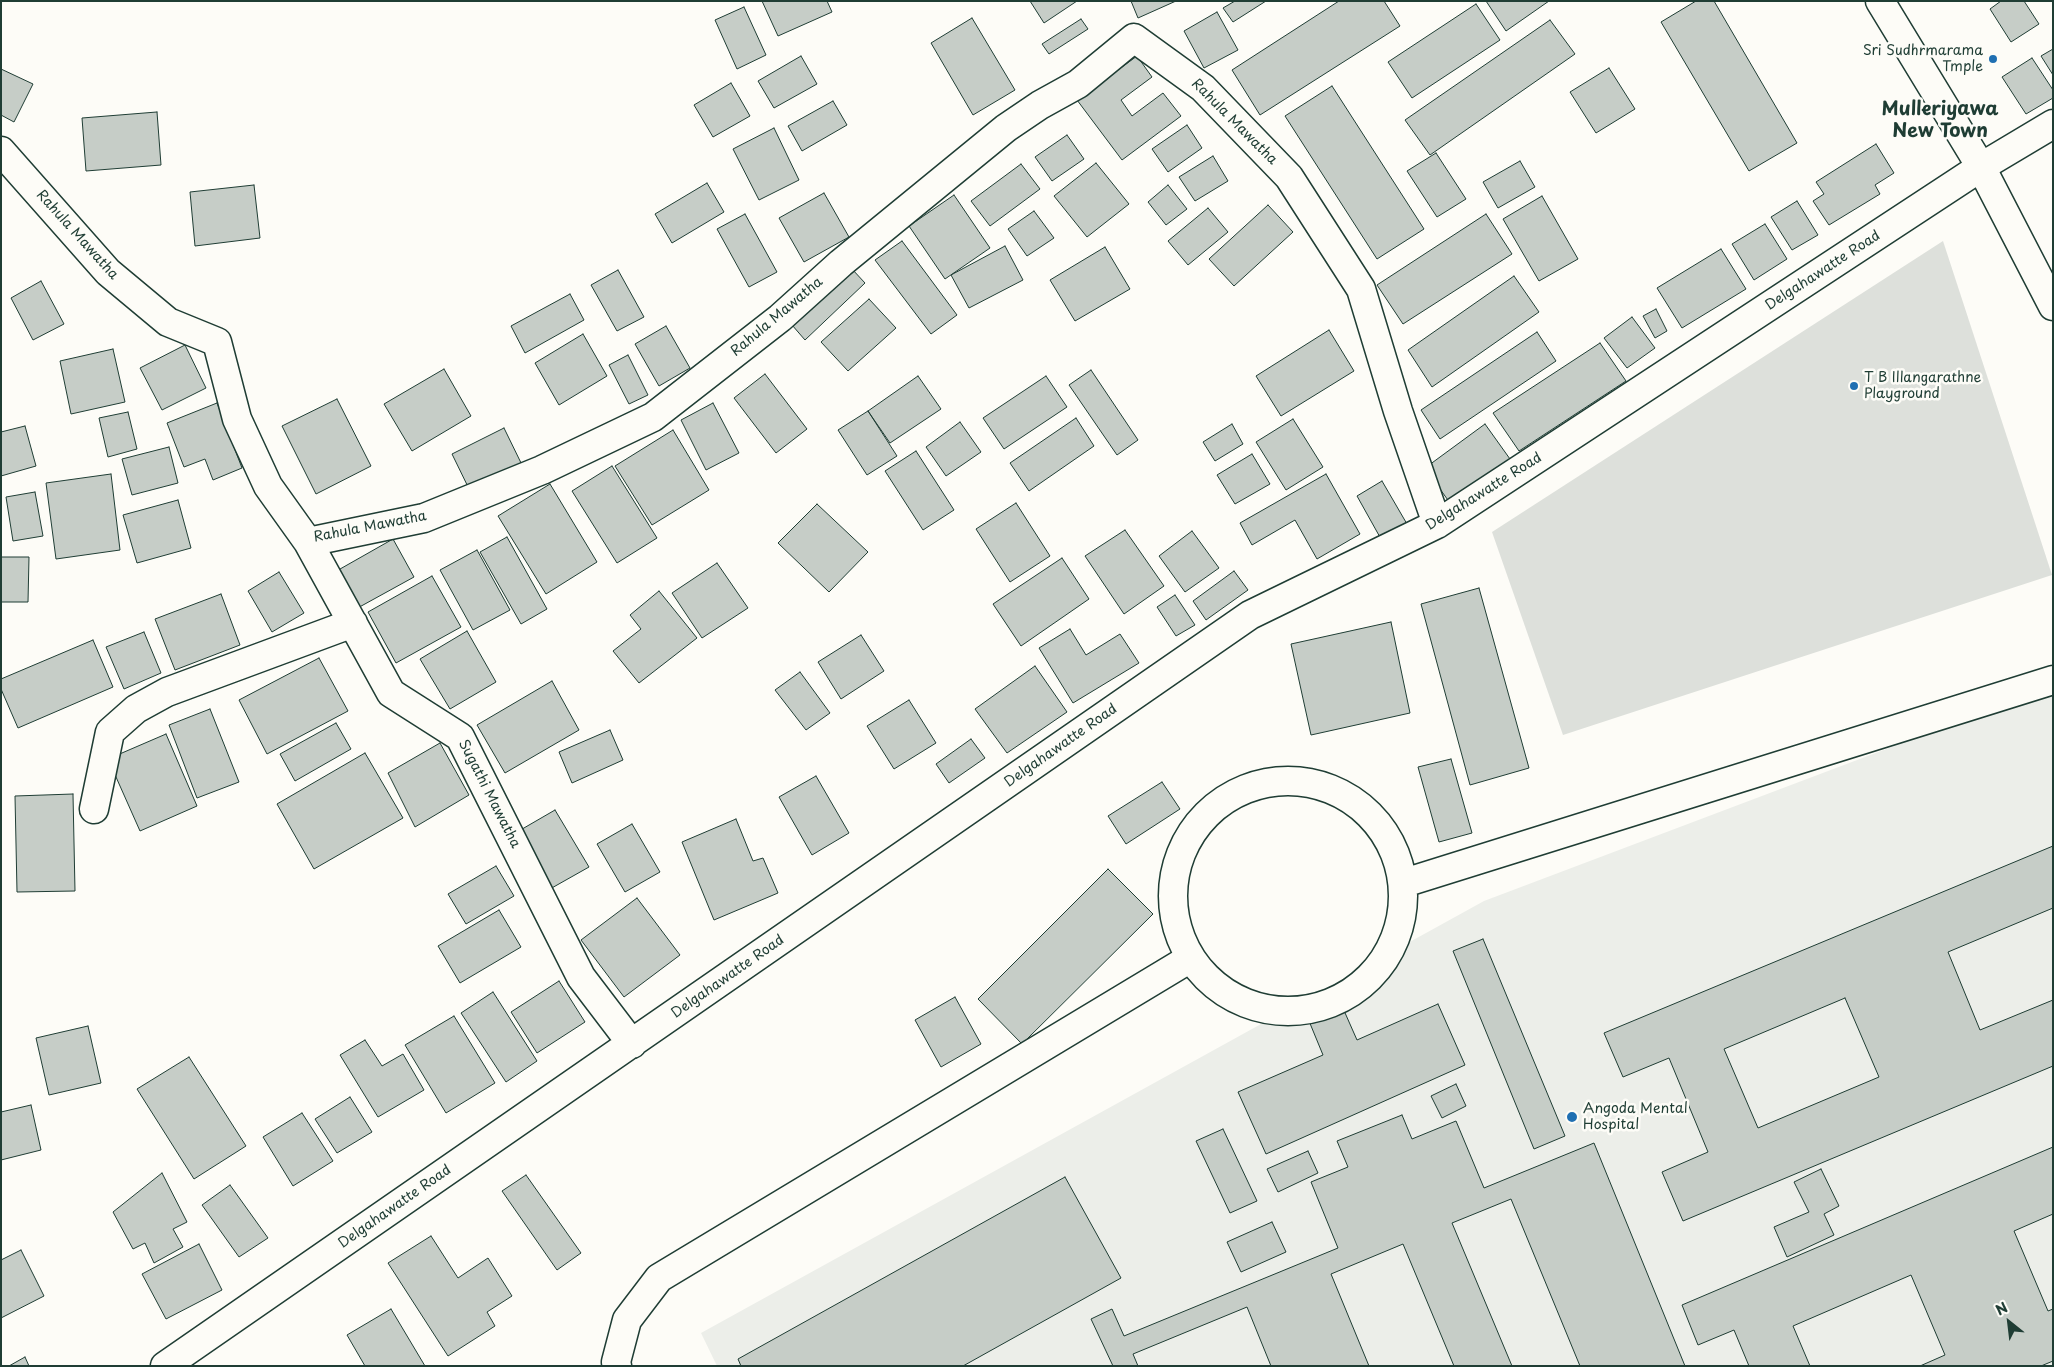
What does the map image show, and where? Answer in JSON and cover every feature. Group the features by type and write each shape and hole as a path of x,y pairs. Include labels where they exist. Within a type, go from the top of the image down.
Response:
{"street":[{"path":"1880,1 1981,167 2053,306"},
{"name":"Rahula Mawatha","path":"1,151 108,272 168,322 217,342 237,419 268,486 308,542 424,518 542,470 653,417 780,318 841,263 1006,128 1040,104 1078,84 1134,38 1203,88 1289,177 1361,290 1398,411 1437,524"},
{"name":"Delgahawatte Road","path":"165,1366 1250,615 1437,524 1981,167 2053,124"},
{"name":"Sugathi Mawatha","path":"308,542 391,694 460,737 581,977 632,1044"},
{"path":"94,810 110,732 136,709 167,692 353,623"},
{"path":"1404,883 2053,680"},
{"path":"1306,781 1342,793 1372,815 1394,847 1404,883 1402,922 1387,957 1361,987 1326,1006 1288,1013 1250,1006 1215,988 1189,959 1175,924 1172,886 1182,850 1202,818 1233,795 1268,782 1306,781"},
{"path":"617,1366 616,1362 627,1320 659,1278 1189,959"}],"shaded area":[{"name":"T B Illangarathne Playground","path":"1943,241 2052,575 1563,735 1492,532"},
{"name":"Angoda Mental Hospital","path":"2053,686 2053,1366 717,1366 701,1333 1484,901"}],"building":[{"path":"762,1 827,1 832,12 778,36"},
{"path":"1030,1 1077,1 1044,23"},
{"path":"1131,1 1176,1 1138,18"},
{"path":"1235,1 1266,1 1233,22 1223,8"},
{"path":"1339,1 1384,1 1400,26 1260,115 1232,70"},
{"path":"1486,1 1549,1 1506,31"},
{"path":"1696,1 1714,1 1797,143 1749,171 1661,22"},
{"path":"2001,1 2024,1 2039,24 2011,42 1990,9"},
{"path":"1476,4 1500,40 1412,98 1388,62"},
{"path":"744,7 766,55 737,69 715,20"},
{"path":"1217,12 1238,50 1204,68 1184,31"},
{"path":"972,18 1015,90 973,115 931,43"},
{"path":"1081,19 1088,29 1049,54 1042,44"},
{"path":"1550,20 1575,54 1430,155 1405,120"},
{"path":"2053,49 2053,75 2041,56"},
{"path":"801,56 817,84 774,108 758,81"},
{"path":"1137,56 1152,77 1121,100 1132,116 1163,93 1181,116 1122,160 1077,100"},
{"path":"2032,58 2053,90 2053,98 2026,114 2002,77"},
{"path":"1609,68 1635,109 1596,133 1570,92"},
{"path":"1,69 33,84 14,122 1,115"},
{"path":"731,83 750,116 713,137 694,105"},
{"path":"1332,86 1424,229 1377,259 1285,116"},
{"path":"833,101 847,125 802,151 788,126"},
{"path":"157,112 161,165 86,171 82,118"},
{"path":"1187,125 1202,148 1168,172 1152,149"},
{"path":"774,128 799,180 759,200 733,149"},
{"path":"1067,135 1084,159 1052,181 1035,157"},
{"path":"1876,144 1894,173 1875,185 1880,194 1829,225 1813,201 1824,194 1816,182"},
{"path":"1436,153 1466,199 1437,217 1407,171"},
{"path":"1213,156 1228,181 1195,201 1179,177"},
{"path":"1520,161 1535,187 1498,208 1483,182"},
{"path":"1096,163 1129,204 1087,237 1054,196"},
{"path":"1021,164 1040,189 990,226 971,201"},
{"path":"707,183 724,212 672,243 655,214"},
{"path":"254,185 260,238 195,246 190,192"},
{"path":"1168,185 1187,209 1166,225 1148,202"},
{"path":"824,193 849,237 804,262 779,218"},
{"path":"954,195 990,248 945,279 909,226"},
{"path":"1542,196 1578,259 1539,281 1503,219"},
{"path":"1797,201 1818,235 1792,250 1771,217"},
{"path":"1268,205 1293,232 1234,286 1209,259"},
{"path":"1208,208 1228,232 1188,265 1168,241"},
{"path":"1034,211 1054,238 1027,256 1008,229"},
{"path":"745,214 777,272 749,287 717,229"},
{"path":"1486,214 1512,254 1403,324 1377,285"},
{"path":"1765,224 1787,259 1754,280 1732,244"},
{"path":"902,241 957,315 931,334 875,260"},
{"path":"1005,246 1023,280 969,308 951,275"},
{"path":"1105,247 1130,289 1075,321 1050,280"},
{"path":"1721,249 1746,289 1682,328 1657,288"},
{"path":"852,269 865,283 805,340 792,325"},
{"path":"618,270 644,317 617,331 591,285"},
{"path":"1514,276 1539,312 1432,387 1408,350"},
{"path":"41,281 64,324 33,340 11,298"},
{"path":"570,294 584,320 525,353 511,326"},
{"path":"869,299 896,328 848,371 821,342"},
{"path":"1656,309 1667,331 1655,338 1643,316"},
{"path":"1632,317 1655,348 1627,368 1604,338"},
{"path":"666,326 690,368 659,386 635,344"},
{"path":"1329,330 1354,371 1281,416 1256,376"},
{"path":"1537,332 1556,361 1440,439 1421,410"},
{"path":"583,334 607,376 559,405 535,363"},
{"path":"1600,343 1626,381 1519,451 1493,413"},
{"path":"185,345 206,388 162,410 140,368"},
{"path":"113,349 125,402 71,414 60,361"},
{"path":"628,355 648,395 629,404 609,365"},
{"path":"444,369 471,416 412,451 384,404"},
{"path":"1091,370 1138,440 1117,455 1069,385"},
{"path":"765,374 807,429 776,453 734,398"},
{"path":"918,376 941,409 890,443 868,411"},
{"path":"1046,376 1067,407 1004,449 983,418"},
{"path":"337,399 371,466 316,494 282,426"},
{"path":"217,403 242,468 213,480 205,459 184,467 167,423"},
{"path":"713,403 739,453 706,470 681,420"},
{"path":"868,411 897,456 867,475 838,430"},
{"path":"128,412 137,449 108,457 99,418"},
{"path":"1076,418 1094,446 1029,491 1010,463"},
{"path":"1293,419 1323,467 1286,490 1256,442"},
{"path":"960,422 981,452 946,476 926,447"},
{"path":"1232,424 1243,444 1215,461 1203,442"},
{"path":"1485,424 1510,459 1450,503 1425,468"},
{"path":"25,426 36,466 1,476 1,432"},
{"path":"504,428 524,469 472,495 452,454"},
{"path":"673,430 709,490 652,525 615,466"},
{"path":"169,447 178,483 132,495 122,459"},
{"path":"916,451 954,510 923,530 885,471"},
{"path":"1252,454 1270,484 1235,504 1217,475"},
{"path":"612,466 657,538 617,563 572,491"},
{"path":"111,474 120,550 56,559 46,483"},
{"path":"1326,474 1360,534 1317,559 1295,520 1252,545 1240,523"},
{"path":"1382,481 1407,524 1381,539 1357,496"},
{"path":"550,484 597,562 546,594 498,516"},
{"path":"35,492 43,536 13,541 6,497"},
{"path":"178,500 191,548 137,563 123,515"},
{"path":"1016,503 1050,556 1010,582 976,529"},
{"path":"817,504 868,552 829,592 778,543"},
{"path":"1125,530 1164,586 1124,614 1085,556"},
{"path":"1192,531 1219,568 1185,592 1159,556"},
{"path":"507,537 547,609 521,624 480,552"},
{"path":"393,539 414,577 354,610 333,573"},
{"path":"477,550 510,610 473,630 440,570"},
{"path":"1,557 29,557 28,602 1,602"},
{"path":"1062,558 1089,599 1021,646 993,604"},
{"path":"717,563 748,608 702,638 672,593"},
{"path":"1234,571 1248,590 1206,620 1193,601"},
{"path":"279,572 304,613 272,632 248,591"},
{"path":"432,576 461,627 396,663 368,612"},
{"path":"1479,588 1529,768 1470,785 1421,604"},
{"path":"659,591 697,638 639,683 613,651 641,629 630,615"},
{"path":"221,594 240,645 175,670 155,619"},
{"path":"1175,595 1195,625 1176,636 1157,607"},
{"path":"1391,622 1410,713 1311,735 1291,644"},
{"path":"1070,629 1086,655 1120,634 1139,663 1073,703 1039,648"},
{"path":"467,631 496,682 450,709 420,659"},
{"path":"144,632 161,673 124,689 106,647"},
{"path":"861,635 884,671 841,699 818,662"},
{"path":"93,640 113,687 18,728 1,689 1,679"},
{"path":"319,658 348,711 267,754 239,700"},
{"path":"1035,666 1067,712 1007,753 975,709"},
{"path":"800,672 830,713 806,730 775,690"},
{"path":"552,681 579,730 505,773 477,725"},
{"path":"909,700 936,743 894,769 867,726"},
{"path":"210,709 239,782 197,798 169,725"},
{"path":"336,723 351,749 295,781 280,754"},
{"path":"610,730 623,760 572,783 559,752"},
{"path":"166,734 197,806 140,831 108,759"},
{"path":"971,739 985,758 949,783 936,764"},
{"path":"440,743 469,795 415,827 388,773"},
{"path":"365,753 403,818 314,869 277,804"},
{"path":"1451,759 1472,833 1439,842 1418,767"},
{"path":"816,776 849,833 812,855 779,797"},
{"path":"1162,782 1180,809 1126,844 1108,816"},
{"path":"73,794 75,891 17,892 15,796"},
{"path":"555,810 589,867 550,889 517,832"},
{"path":"736,819 753,861 763,858 778,893 714,920 682,842"},
{"path":"632,824 660,872 625,892 597,844"},
{"path":"2053,846 2053,908 1948,952 1980,1030 2053,1000 2053,1066 1683,1221 1662,1172 1708,1152 1669,1058 1623,1077 1604,1033","holes":["1845,998 1879,1077 1758,1128 1724,1049"]},
{"path":"496,866 514,896 466,924 448,894"},
{"path":"1108,869 1153,914 1022,1044 978,999"},
{"path":"637,898 680,955 624,997 581,940"},
{"path":"499,910 521,947 460,983 438,946"},
{"path":"1483,939 1565,1136 1534,1149 1453,951"},
{"path":"559,981 585,1022 537,1053 511,1012"},
{"path":"493,992 537,1061 506,1082 461,1013"},
{"path":"955,997 981,1044 941,1067 915,1020"},
{"path":"1438,1004 1465,1065 1266,1154 1238,1092 1323,1055 1309,1021 1342,1006 1357,1040"},
{"path":"454,1016 495,1083 446,1113 405,1045"},
{"path":"88,1026 101,1083 49,1095 36,1038"},
{"path":"365,1040 382,1066 403,1054 424,1090 378,1117 340,1055"},
{"path":"189,1057 246,1146 194,1179 137,1089"},
{"path":"1456,1084 1466,1106 1442,1118 1431,1096"},
{"path":"350,1097 372,1132 337,1153 315,1119"},
{"path":"31,1105 41,1150 1,1160 1,1112"},
{"path":"302,1113 333,1161 293,1186 263,1137"},
{"path":"1402,1115 1412,1139 1456,1121 1484,1188 1594,1143 1685,1366 1580,1366 1511,1199 1452,1223 1512,1366 1454,1366 1403,1244 1331,1274 1369,1366 1271,1366 1247,1307 1133,1354 1138,1366 1113,1366 1091,1319 1112,1309 1124,1336 1338,1248 1311,1182 1348,1167 1337,1141"},
{"path":"1223,1129 1257,1201 1230,1213 1196,1141"},
{"path":"2053,1147 2053,1214 2014,1231 2048,1311 2053,1309 2053,1361 2041,1366 1920,1366 1945,1355 1911,1275 1793,1326 1810,1366 1749,1366 1734,1330 1698,1345 1682,1305"},
{"path":"1308,1151 1318,1173 1278,1192 1267,1169"},
{"path":"1821,1169 1839,1206 1824,1214 1834,1235 1787,1257 1774,1227 1809,1212 1794,1182"},
{"path":"162,1173 187,1222 173,1229 183,1247 154,1263 145,1243 133,1249 113,1212"},
{"path":"526,1175 581,1253 557,1270 502,1191"},
{"path":"1065,1177 1121,1278 963,1366 741,1366 738,1359"},
{"path":"230,1185 268,1238 239,1257 202,1205"},
{"path":"1272,1222 1286,1252 1241,1272 1227,1242"},
{"path":"431,1236 458,1278 488,1258 512,1296 487,1312 495,1326 448,1356 388,1263"},
{"path":"199,1244 222,1290 166,1319 142,1274"},
{"path":"21,1250 44,1296 1,1318 1,1260"},
{"path":"391,1309 425,1366 365,1366 347,1335"},
{"path":"25,1357 29,1366 9,1366"}],"place":[{"name":"Sri Sudhrmarama Tmple","path":"1993,59"},
{"name":"T B Illangarathne Playground","path":"1854,386"},
{"name":"Angoda Mental Hospital","path":"1572,1117"}],"district":[{"name":"Mulleriyawa New Town","path":"1940,121"}]}
